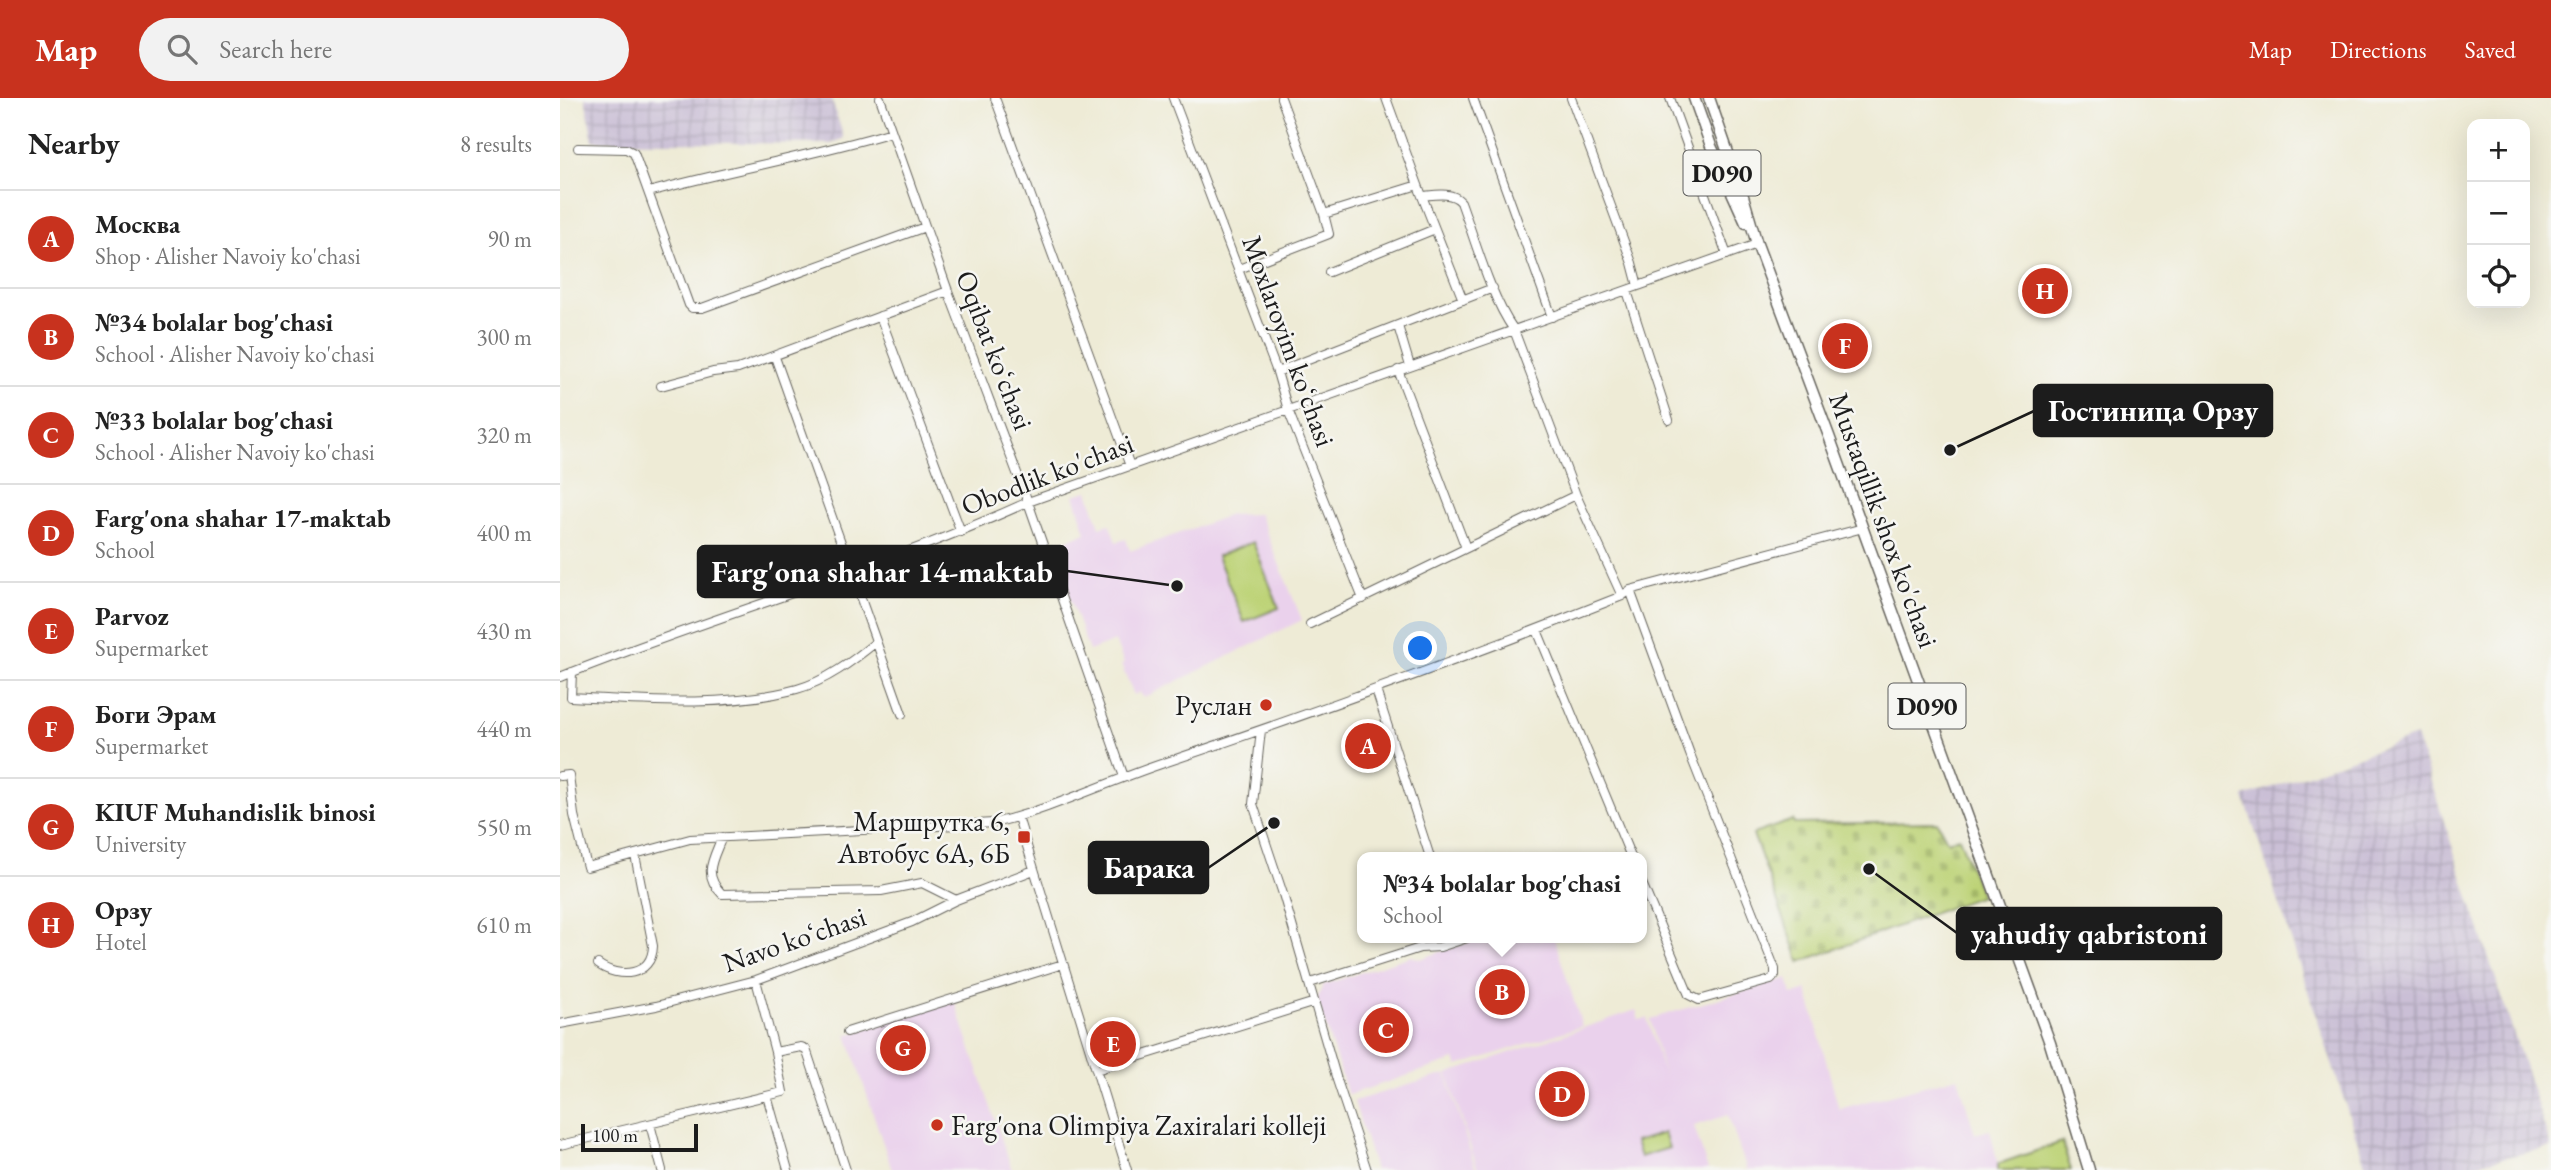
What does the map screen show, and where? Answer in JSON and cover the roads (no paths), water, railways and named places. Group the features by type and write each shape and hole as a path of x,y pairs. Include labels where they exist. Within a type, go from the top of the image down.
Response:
{"main road":[{"name":"Mustaqillik shox ko'chasi","path":"1694,98 1734,200 1757,244"},
{"name":"Mustaqillik shox ko'chasi","path":"1709,98 1757,244 2050,1043 2089,1170"}],"street":[{"name":"Oqibat koʻchasi","path":"880,98 948,291 1028,502 1124,777"},
{"path":"995,98 1130,466"},
{"name":"Moxlaroyim koʻchasi","path":"1172,98 1239,269 1288,410 1363,599"},
{"path":"1239,269 1327,237 1329,231 1282,98"},
{"path":"1386,98 1463,300"},
{"path":"1472,98 1552,317"},
{"path":"1571,98 1638,286"},
{"path":"1670,98 1727,255"},
{"path":"649,192 696,179 832,150 892,132"},
{"path":"578,148 631,150 638,160 692,308 702,308 925,227"},
{"path":"1324,214 1418,186"},
{"path":"1422,196 1457,197 1493,288 1514,330 1576,495 1622,596"},
{"path":"1329,272 1435,229"},
{"name":"Obodlik ko'chasi","path":"560,677 961,532 1028,502 1757,244"},
{"path":"1277,372 1493,288"},
{"path":"661,386 713,372 738,369 775,357 948,291"},
{"path":"1627,291 1669,420"},
{"path":"880,317 961,532"},
{"path":"1398,326 1410,366"},
{"path":"775,357 902,714"},
{"path":"1398,370 1466,548"},
{"path":"1310,624 1576,495"},
{"path":"560,776 569,775 574,815 587,867 690,839 994,823 1018,817 1124,777 1376,690 1622,596 1630,590 1863,528"},
{"path":"1630,590 1690,754 1775,969 1772,980 1699,1000 1693,999 1647,895"},
{"path":"1537,629 1629,852"},
{"path":"572,672 571,697 729,701 797,689 853,660 876,642"},
{"path":"1376,690 1428,852"},
{"path":"1261,730 1253,804 1367,1170"},
{"path":"1018,817 1127,1170"},
{"path":"722,837 709,872 713,886 722,894 881,891 922,883 956,900"},
{"path":"597,964 608,972 625,973 639,970 653,958 635,855"},
{"name":"Navo koʻchasi","path":"560,1024 656,1006 756,980 912,922 956,900 1034,870"},
{"path":"1310,984 1420,948 1439,947 1450,943"},
{"path":"848,1032 1063,964"},
{"path":"560,1145 783,1092 756,980"},
{"path":"1096,1070 1315,1002"},
{"path":"775,1052 801,1047 806,1049 846,1170"},
{"path":"767,1096 789,1170"},
{"path":"650,1124 662,1170"}],"place":[{"name":"Орзу","path":"2045,291"},
{"name":"Боги Эрам","path":"1845,346"},
{"name":"Гостиница Орзу","path":"1950,450"},
{"name":"Farg'ona shahar 14-maktab","path":"1177,586"},
{"name":"Руслан","path":"1266,705"},
{"name":"Москва","path":"1368,746"},
{"name":"Барака","path":"1274,823"},
{"name":"Маршрутка 6, Автобус 6А, 6Б","path":"1024,837"},
{"name":"yahudiy qabristoni","path":"1869,869"},
{"name":"№34 bolalar bog'chasi","path":"1502,992"},
{"name":"№33 bolalar bog'chasi","path":"1386,1030"},
{"name":"Parvoz","path":"1113,1044"},
{"name":"KIUF Muhandislik binosi","path":"903,1048"},
{"name":"Farg'ona shahar 17-maktab","path":"1562,1094"},
{"name":"Farg'ona Olimpiya Zaxiralari kolleji","path":"937,1125"}]}
